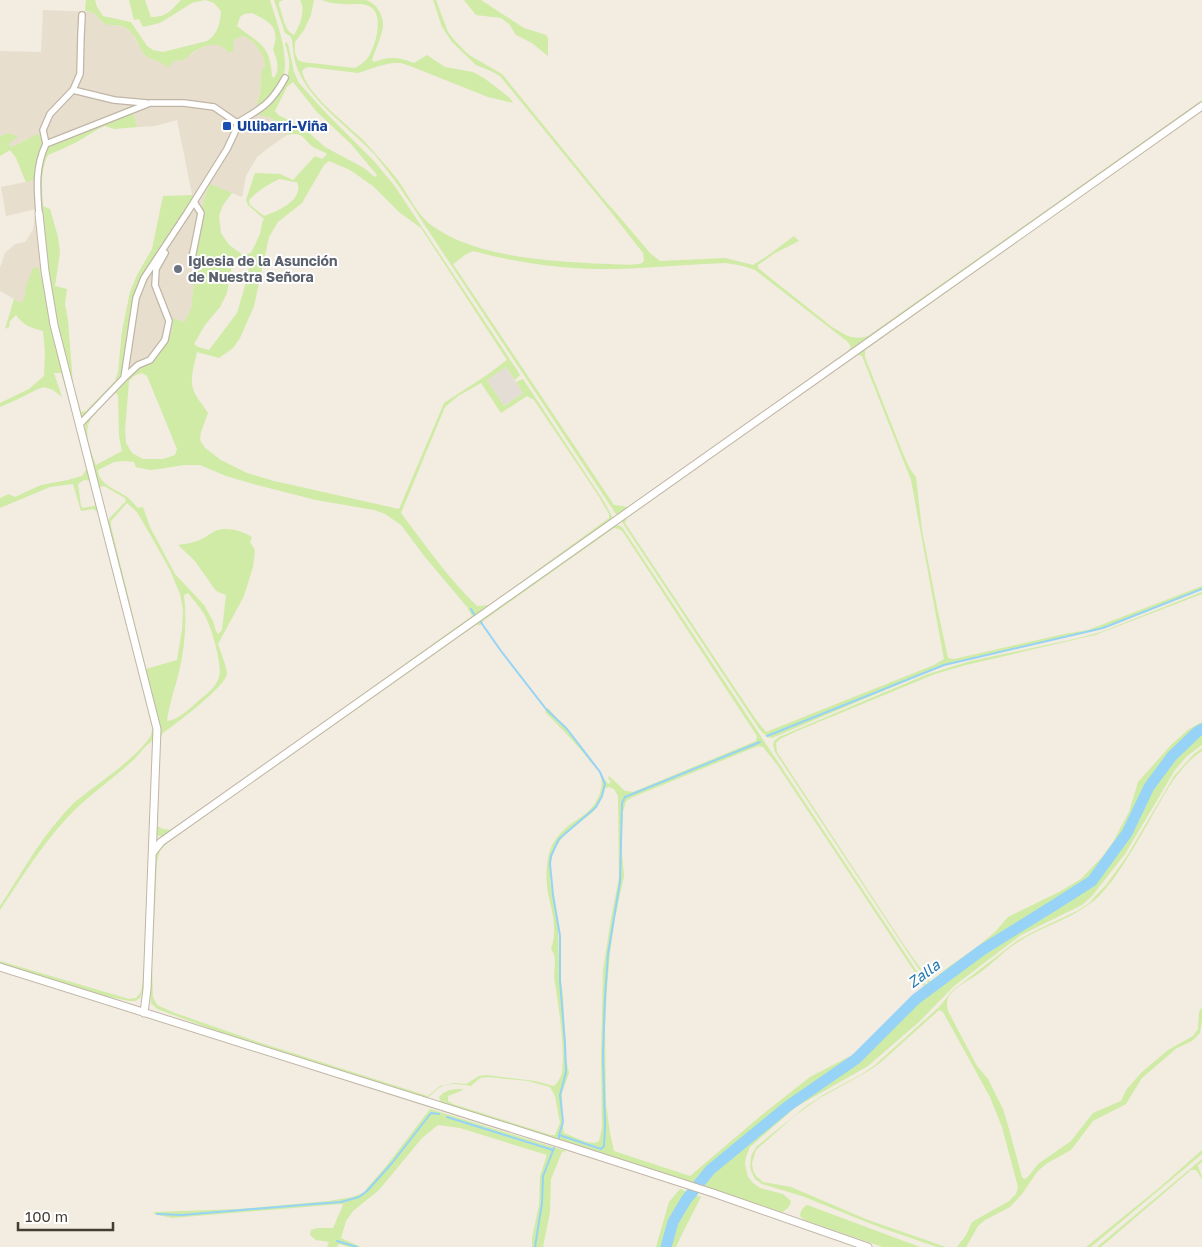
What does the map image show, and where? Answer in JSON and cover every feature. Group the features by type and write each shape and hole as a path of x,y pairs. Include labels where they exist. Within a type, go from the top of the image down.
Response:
{"street":[{"path":"82,15 80,74 73,90 50,114 43,130 46,144 40,156 36,180 45,271 54,325 158,729 147,989 144,1013"},
{"path":"80,424 138,365 150,360 165,340 169,321 155,285 156,270 194,202 227,149 237,123 265,106 277,92 285,78"},
{"path":"73,90 114,100 184,103 214,107 237,123"},
{"path":"46,144 150,103"},
{"path":"153,852 169,836 868,344 1202,106"},
{"path":"192,258 201,213 194,202"},
{"path":"124,378 136,298 144,278 187,214"},
{"path":"0,968 561,1144 712,1193 868,1247"}],"shaded area":[{"path":"43,10 93,12 103,23 125,27 132,33 144,54 160,62 183,60 199,49 209,45 218,44 224,47 242,36 246,37 254,43 263,56 265,66 262,69 260,94 257,103 276,93 278,96 268,107 256,113 269,117 288,127 287,135 257,157 246,176 242,197 210,185 202,208 191,309 184,322 173,319 172,330 166,342 125,380 127,335 131,312 139,286 193,199 177,120 155,126 137,127 133,112 98,126 43,155 39,180 49,282 45,288 39,268 21,303 0,291 0,268 5,253 15,244 25,242 33,230 36,209 6,216 1,187 26,182 21,171 27,139 11,147 7,144 17,137 10,133 0,136 0,51 41,52"},
{"path":"506,367 523,393 504,406 487,380"}],"green space":[{"path":"86,0 95,0 103,16 131,22 147,46 153,50 163,52 207,41 214,35 219,24 221,11 214,3 205,0 270,0 285,59 285,71 282,82 277,92 259,108 257,103 260,94 261,74 265,66 263,56 254,43 246,37 242,36 234,40 233,52 228,52 220,46 210,45 196,50 188,57 174,61 167,68 146,56 132,33 126,28 106,24 95,14 85,11","holes":["252,13 268,22 274,30 275,41 273,49 278,67 274,78 266,51 257,41 237,26 240,17 244,14"]},
{"path":"129,0 145,0 151,17 156,17 165,15 181,0 205,0 192,3 160,23 143,27 139,19 134,20"},
{"path":"274,0 283,0 279,2 279,5 284,22 288,30 294,35 300,23 302,13 300,0 314,0 311,15 304,30 295,42 295,53 298,60 355,68 367,59 373,48 378,26 376,13 366,5 336,4 322,0 370,1 376,6 383,21 382,33 372,60 374,62 394,58 414,63 427,55 445,67 473,72 510,98 513,103 488,97 401,63 379,66 358,73 309,67 302,71 305,80 318,98 362,139 397,179 423,217 445,234 483,249 529,258 625,265 639,264 644,261 643,253 500,76 476,65 452,42 442,27 433,0 436,0 448,32 455,41 469,55 502,74 601,196 650,253 660,261 725,258 753,265 794,236 799,241 775,253 758,265 758,268 832,327 845,335 858,338 868,336 1202,100 1202,104 619,515 616,514 413,206 375,155 332,115 304,82 296,63 292,40 285,33","holes":["473,251 527,263 600,269 726,263 743,266 755,270 848,342 851,347 629,507 614,505 453,264"]},
{"path":"464,0 481,0 524,28 546,35 548,38 548,56 532,43 516,35 509,24 501,18 476,15"},
{"path":"286,42 288,44 294,72 299,83 373,160 394,185 517,370 520,375 515,380 506,367 487,380 504,406 523,393 516,382 523,379 613,518 612,521 199,811 472,616 467,607 401,525 385,514 374,510 316,500 257,485 226,476 200,465 184,465 150,470 136,467 134,462 125,461 114,462 98,470 101,479 105,483 127,497 138,508 143,507 150,527 175,574 204,605 218,634 222,630 226,595 216,591 195,561 178,545 195,542 222,529 231,529 252,537 250,542 255,550 253,567 244,596 218,644 227,671 225,679 210,696 162,734 160,741 157,826 172,830 163,836 159,836 156,835 155,831 159,746 107,521 126,501 125,498 104,486 99,487 85,435 85,422 125,380 166,342 172,330 173,318 184,322 191,309 202,208 210,184 232,193 223,205 219,216 221,233 229,245 243,255 251,253 260,234 264,219 248,205 246,200 255,173 280,174 293,180 315,156 322,159 327,154 315,148 297,134 287,135 288,127 269,117 255,114 269,106 287,78 289,59","holes":["293,82 317,112 351,144 377,175 375,177 364,168 325,147 301,126 278,115 275,111 287,87","329,161 350,170 373,186 399,212 421,228 507,360 444,403 399,509 274,481 247,473 221,460 205,448 200,440 208,413 196,395 192,384 197,352 219,358 233,348 240,338 254,306 269,237 278,222 302,203 324,165","280,179 297,182 298,189 296,195 289,203 279,210 264,216 250,205 249,200","238,257 250,262 237,313 209,350 198,347 194,344 205,325 220,307 227,293 233,260","142,373 147,376 177,449 175,455 163,459 143,459 132,453 126,443 125,430 129,381 134,376","481,383 501,413 527,396 534,400 609,514 609,518 489,605 477,606 466,595 437,561 401,513 445,407 458,396","115,393 118,395 119,436 122,451 96,465 87,431 92,417","127,503 137,512 170,570 180,594 183,610 177,660 146,669 111,521","188,593 207,619 216,646 220,672 218,681 213,688 179,717 167,721 183,653 184,595"]},
{"path":"1202,109 1202,111 865,350 865,357 902,451 916,477 922,530 948,658 954,659 1088,630 1202,586 1202,589 1098,630 942,666 772,738 767,737 760,730 622,522 624,518","holes":["862,356 911,480 944,659 934,665 766,732 625,523 627,518 853,357"]},
{"path":"133,112 137,127 114,129 105,126 77,142 48,155 45,161 42,187 43,206 50,209 58,237 60,253 55,286 67,289 65,304 73,384 81,412 86,411 115,381 130,292 137,275 152,249 163,196 193,195 193,199 147,268 131,312 125,363 119,380 82,417 80,416 76,401 51,296 45,228 40,202 41,164 49,146"},
{"path":"10,133 18,137 8,144 11,147 38,134 42,136 35,179 26,182 16,158 10,150 0,156 0,136"},
{"path":"33,268 39,268 45,287 94,481 84,480 78,484 81,506 83,508 99,505 155,731 146,957 143,990 140,998 135,1001 97,994 0,964 0,961 129,999 136,998 141,992 143,979 154,744 152,741 133,761 73,811 39,852 0,910 0,906 52,827 75,802 136,753 152,733 152,726 98,512 93,509 81,511 73,484 50,487 0,508 0,498 9,494 15,497 41,485 82,476 86,470 85,457 61,373 54,373 62,397 53,390 44,387 0,407 0,403 29,389 44,376 45,353 43,331 28,326 16,315 10,321 9,327 5,329 14,299 21,303 26,294 25,289"},
{"path":"614,525 617,525 622,527 926,985 928,983 775,752 774,741 779,737 928,674 971,661 1101,632 1202,592 1202,594 1095,635 935,674 797,731 776,743 777,752 930,982 977,947 996,931 1008,917 1081,879 1113,842 1129,812 1138,782 1172,744 1189,729 1202,722 1202,745 1187,756 1175,770 1125,854 1092,896 1082,905 1021,935 954,986 920,1021 868,1066 796,1107 750,1147 745,1164 748,1177 760,1188 783,1194 791,1201 788,1208 782,1212 441,1103 439,1097 449,1090 461,1089 463,1090 448,1096 448,1101 555,1135 560,1123 555,1096 550,1087 528,1081 488,1077 480,1078 471,1086 455,1084 443,1086 426,1098 214,1030 157,1009 151,1003 150,976 154,857 156,851 164,843","holes":["614,528 623,532 757,736 756,741 633,792 625,791 609,776 608,778 611,782 608,784 577,741 548,708 545,712 597,769 602,784 599,796 593,807 561,833 553,844 548,858 547,884 554,928 551,949 555,957 554,979 563,1051 562,1074 555,1085 486,1075 479,1076 466,1084 455,1083 440,1086 428,1096 261,1043 157,1005 153,997 152,968 157,861 160,851 167,843 476,625 483,623 483,621","758,746 763,747 778,766 924,986 907,1002 877,1038 858,1052 810,1077 690,1176 614,1151 610,1133 606,1104 605,1026 607,988 615,918 624,876 621,843 623,812 626,801","605,788 614,789 618,796 619,878 603,970 602,1128 599,1141 595,1143 586,1142 564,1133 562,1093 569,1073 566,1059 558,927 550,880 551,860 555,847 565,834 593,812"]},
{"path":"1202,748 1202,751 1179,772 1123,865 1112,881 1092,903 1013,945 982,971 956,989 947,1000 948,1011 977,1066 988,1079 1003,1109 1024,1179 1027,1178 1038,1164 1071,1141 1093,1113 1121,1101 1126,1090 1142,1072 1168,1050 1193,1036 1198,1029 1199,1012 1202,1007 1200,1033 1192,1041 1177,1048 1142,1078 1126,1104 1093,1121 1071,1150 1046,1164 1037,1172 1022,1194 1010,1207 985,1220 978,1226 966,1247 957,1247 966,1235 972,1222 1009,1201 1016,1194 1018,1187 1002,1127 990,1097 943,1012 939,1010 880,1063 865,1073 818,1099 793,1117 756,1150 752,1163 756,1176 763,1182 791,1187 868,1220 946,1247 937,1247 879,1227 802,1196 762,1184 755,1179 750,1168 751,1156 756,1147 805,1107 823,1095 862,1074 875,1065 939,1007 952,991 1018,940 1088,904 1106,885 1127,856 1174,776"},
{"path":"430,1109 566,1151 562,1152 551,1179 550,1212 543,1247 532,1247 532,1238 539,1205 540,1176 547,1155 460,1128 438,1125 422,1138 379,1190 353,1211 346,1221 341,1238 361,1247 349,1247 339,1244 337,1247 327,1247 329,1242 316,1240 310,1235 311,1230 317,1228 333,1228 343,1205 341,1204 172,1218 154,1214 154,1212 240,1209 329,1201 363,1193"},
{"path":"1202,1150 1202,1154 1091,1247 1086,1247 1159,1188"},
{"path":"1202,1159 1202,1162 1198,1165 1202,1179 1196,1170 1191,1170 1101,1247 1097,1247"},
{"path":"680,1189 701,1197 676,1247 656,1247 669,1202"},
{"path":"807,1205 920,1247 883,1247 804,1220 800,1214"}],"waterway":[{"path":"767,736 944,665 1103,628 1202,589"},
{"path":"471,609 475,616"},
{"path":"480,621 546,709 567,729 600,772 605,784 602,796 596,807 559,839 551,856 553,895 560,936 560,981 566,1072 560,1095 563,1122 559,1135"},
{"name":"Zalla","path":"666,1247 673,1222 686,1200 710,1170 788,1106 856,1059 916,999 982,950 1092,881 1127,833 1149,787 1172,756 1202,729"},
{"path":"559,1138 559,1135 601,1149 604,1146 603,1055 605,997 608,954 620,882 622,803 625,797 760,742"},
{"path":"157,1214 182,1215 341,1202 359,1197 367,1191 392,1163 431,1113 439,1114"},
{"path":"447,1117 553,1150"},
{"path":"535,1247 542,1203 543,1176 554,1148"},
{"path":"337,1241 357,1247"}],"place":[{"name":"Ullibarri-Viña","path":"227,126"},
{"name":"Iglesia de la Asunción de Nuestra Señora","path":"178,269"}]}
